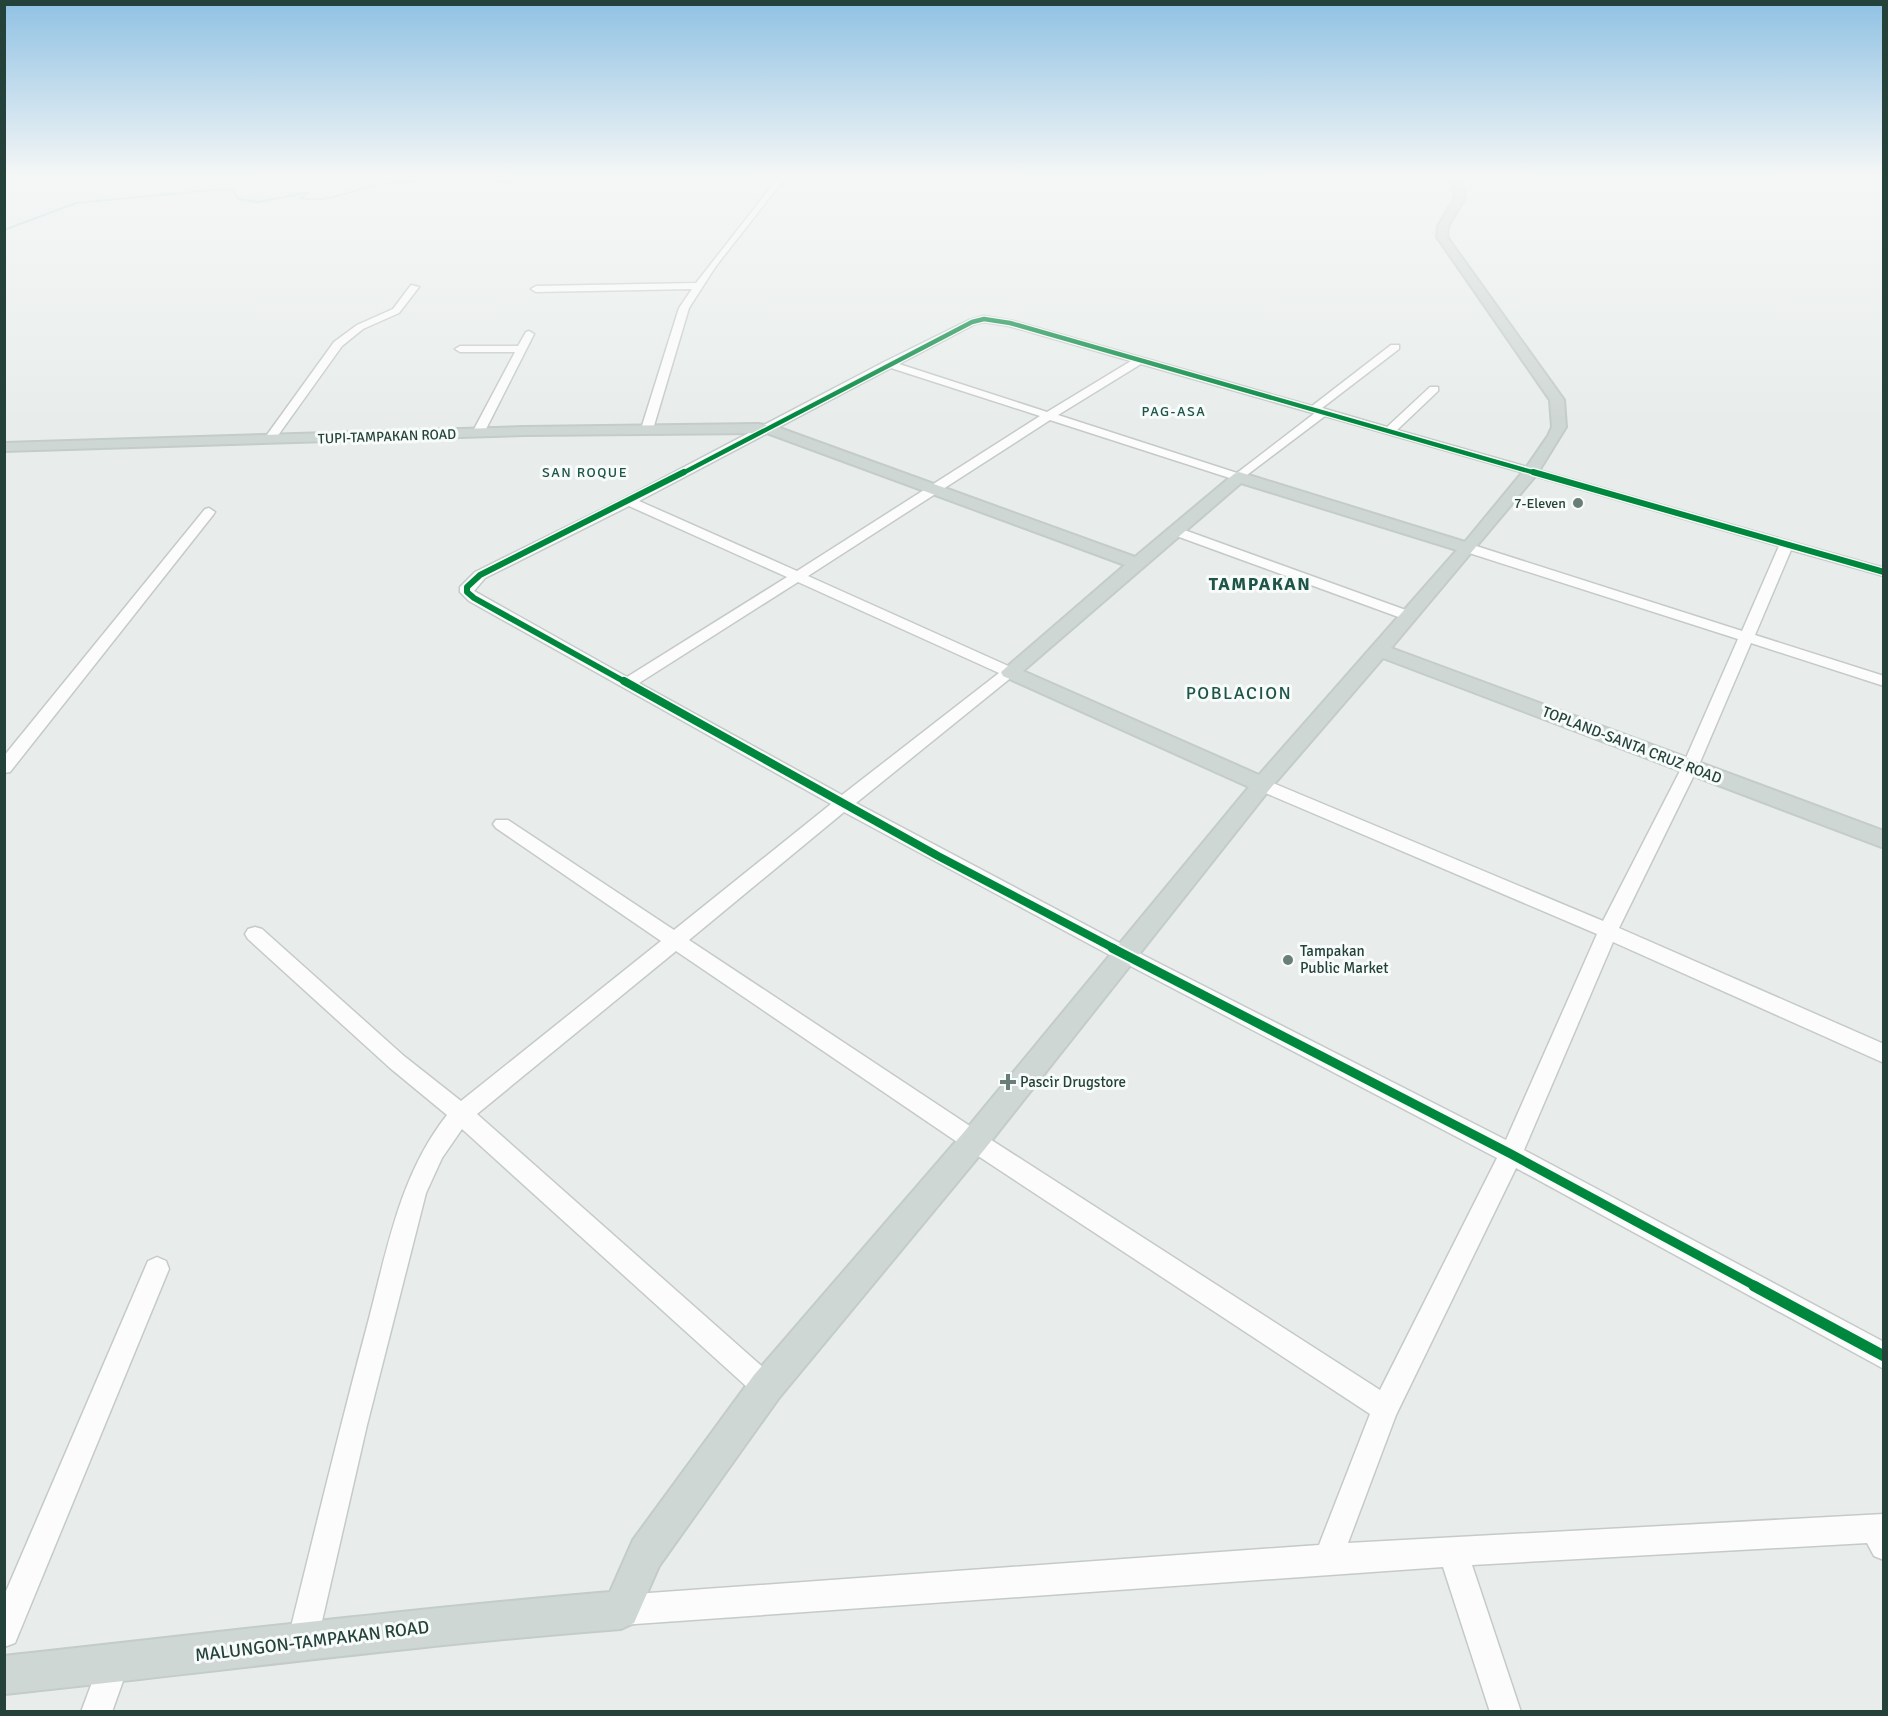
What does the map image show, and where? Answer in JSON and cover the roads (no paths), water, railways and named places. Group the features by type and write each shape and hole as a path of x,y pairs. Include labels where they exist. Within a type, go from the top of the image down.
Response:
{"main road":[{"path":"621,1610 646,1553 766,1387 974,1141 1262,785 1532,471 1555,436 1559,426 1557,400 1457,258"},
{"name":"TUPI-TAMPAKAN ROAD","path":"4,447 647,429 737,427 768,429 1137,564"},
{"path":"1262,785 1010,672 1239,477 1468,548"},
{"name":"TOPLAND-SANTA CRUZ ROAD","path":"1380,650 1884,840"},
{"name":"MALUNGON-TAMPAKAN ROAD","path":"4,1676 460,1623 621,1610"}],"street":[{"path":"647,429 679,318 698,286 720,258"},
{"path":"536,289 698,286"},
{"path":"270,439 338,344 352,331 396,311 414,287"},
{"path":"1884,572 1010,323 984,319 972,322 888,364 768,429 480,576 467,587 467,592 474,598 535,634 628,683 938,856 1511,1154 1884,1356"},
{"path":"478,433 522,348 536,330"},
{"path":"888,364 1239,477 1395,347"},
{"path":"460,349 522,348"},
{"path":"628,683 1138,361"},
{"path":"1390,430 1434,389"},
{"path":"302,1643 354,1425 414,1193 425,1165 438,1142 461,1114 844,802 1010,672 629,501"},
{"path":"4,768 209,512"},
{"path":"1176,531 1409,616"},
{"path":"1328,1559 1385,1409 1511,1154 1608,931 1690,767 1787,544"},
{"path":"1468,548 1884,681"},
{"path":"1262,785 1608,931 1884,1054"},
{"path":"502,824 974,1141 1385,1409"},
{"path":"255,934 389,1055 461,1114 766,1387"},
{"path":"4,1632 157,1269"},
{"path":"621,1610 1328,1559 1880,1534"},
{"path":"1453,1552 1506,1712"},
{"path":"96,1712 114,1664"}],"place":[{"name":"7-Eleven","path":"1578,503"},
{"name":"Tampakan Public Market","path":"1288,960"},
{"name":"Pascir Drugstore","path":"1008,1082"}],"district":[{"name":"PAG-ASA","path":"1174,411"},
{"name":"SAN ROQUE","path":"585,472"},
{"name":"TAMPAKAN","path":"1260,584"},
{"name":"POBLACION","path":"1239,693"}]}
